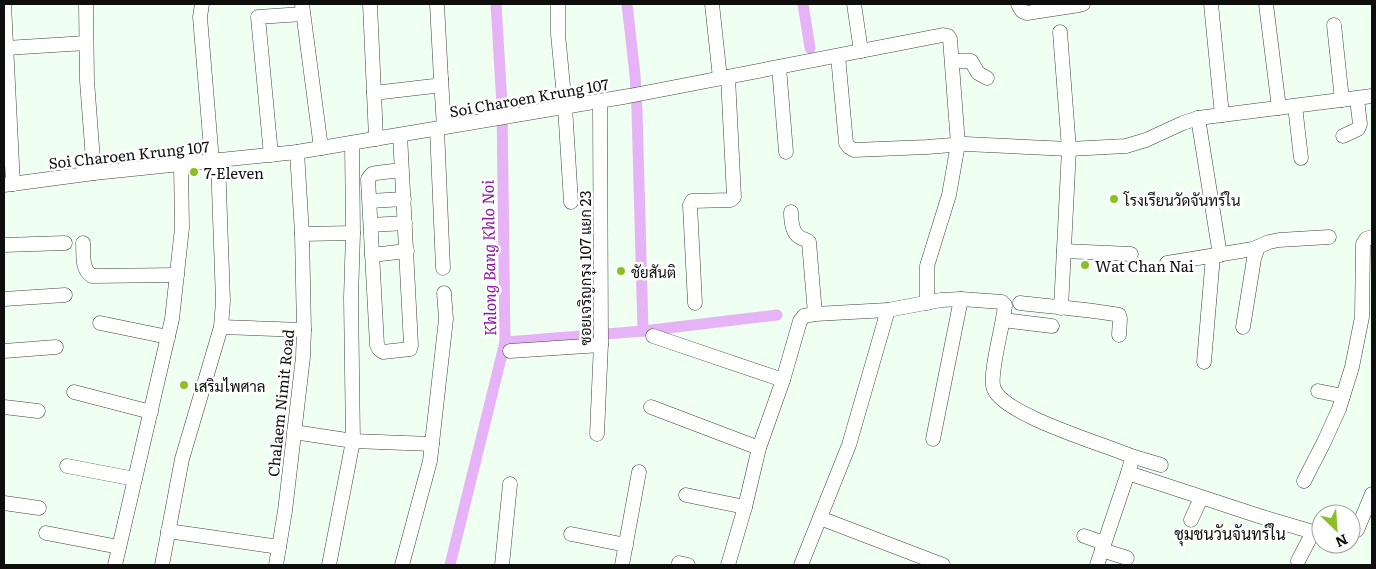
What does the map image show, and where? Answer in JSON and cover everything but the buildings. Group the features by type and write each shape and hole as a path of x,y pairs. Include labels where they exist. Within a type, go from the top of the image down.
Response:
{"street":[{"path":"4,4 8,185"},
{"path":"86,4 87,81 94,173"},
{"path":"162,565 182,459 221,327 223,301 215,160 200,17 202,4"},
{"path":"370,4 376,139"},
{"path":"436,4 441,80 443,268"},
{"path":"558,4 558,34 571,202"},
{"path":"695,303 690,205 692,201 731,200 734,197 724,78 712,4"},
{"path":"854,4 861,51"},
{"path":"1018,4 1022,11 1026,12 1083,4"},
{"path":"1211,4 1222,115"},
{"path":"1266,4 1279,108"},
{"path":"271,155 258,17 303,9 320,148"},
{"path":"1334,25 1342,100"},
{"path":"1060,32 1069,149 1062,308"},
{"name":"Soi Charoen Krung 107","path":"8,185 94,173 297,152 634,95 943,35 948,36 950,39 958,144 949,195 928,266 927,303"},
{"path":"6,48 86,43"},
{"path":"838,56 846,143 854,150 958,144 1069,149 1126,146 1146,140 1198,118 1372,96"},
{"path":"952,62 971,61 978,72 987,78"},
{"path":"779,67 786,152"},
{"path":"374,93 434,86 438,85 441,80"},
{"path":"1343,136 1358,129 1360,124 1357,98"},
{"name":"ซอยเจริญกรุง 107 แยก 23","path":"597,434 601,340 600,101"},
{"path":"1295,106 1301,158"},
{"path":"1198,118 1217,255 1204,362"},
{"path":"400,135 407,251 411,345 410,348 383,352 377,344 368,179 372,174 402,170"},
{"path":"329,565 353,441 351,298 352,143"},
{"name":"Chalaem Nimit Road","path":"276,565 303,357 302,234 297,152"},
{"path":"115,565 172,319 182,228 181,164"},
{"path":"370,202 404,199"},
{"path":"791,212 796,234 809,242 815,314"},
{"path":"371,226 405,224"},
{"path":"302,234 352,233"},
{"path":"1166,263 1253,250 1269,242 1279,240 1329,237"},
{"path":"1304,481 1339,409 1352,366 1362,316 1363,244 1366,239 1372,237"},
{"path":"4,245 65,243"},
{"path":"84,243 84,268 92,276 177,275"},
{"path":"1243,327 1254,259 1258,247"},
{"path":"372,254 407,251"},
{"path":"1064,251 1131,254"},
{"path":"402,565 430,461 446,319 444,293"},
{"path":"4,300 65,295"},
{"path":"933,439 961,299"},
{"path":"728,565 745,507 759,448 783,380 800,321 804,316 888,310 961,299 1002,302 1005,305 993,375 993,389 999,396 1013,408 1066,432 1161,465"},
{"path":"1020,302 1093,310 1119,315 1119,335"},
{"path":"801,565 849,445 888,310"},
{"path":"1003,320 1052,326"},
{"path":"100,323 168,337"},
{"path":"221,327 304,330"},
{"path":"652,336 783,380"},
{"path":"510,351 601,340"},
{"path":"4,351 56,347"},
{"path":"1318,390 1343,396"},
{"path":"74,392 151,412"},
{"path":"4,407 38,411"},
{"path":"651,407 759,448"},
{"path":"294,432 353,441 432,444"},
{"path":"1097,565 1128,473 1132,459 1131,456"},
{"path":"67,466 135,479"},
{"path":"622,565 639,472"},
{"path":"1128,473 1201,498 1313,532 1298,562"},
{"path":"502,565 510,484"},
{"path":"1361,520 1372,494"},
{"path":"686,495 745,507"},
{"path":"1191,520 1201,498"},
{"path":"4,503 39,508"},
{"path":"820,518 943,565"},
{"path":"168,531 279,546"},
{"path":"46,533 119,547"},
{"path":"571,534 626,545"},
{"path":"1084,536 1127,558"}],"waterway":[{"name":"Khlong Bang Khlo Noi","path":"450,565 505,342 502,105 496,4"},
{"path":"627,4 637,110 643,331"},
{"path":"803,4 810,48"},
{"path":"505,342 643,331 777,315"}],"place":[{"name":"7-Eleven","path":"194,172"},
{"name":"โรงเรียนวัดจันทร์ใน","path":"1114,199"},
{"name":"Wat Chan Nai","path":"1085,265"},
{"name":"ชัยสันติ","path":"621,271"},
{"name":"เสริมไพศาล","path":"184,385"}],"district":[{"name":"ชุมชนวันจันทร์ใน","path":"1230,533"}]}
